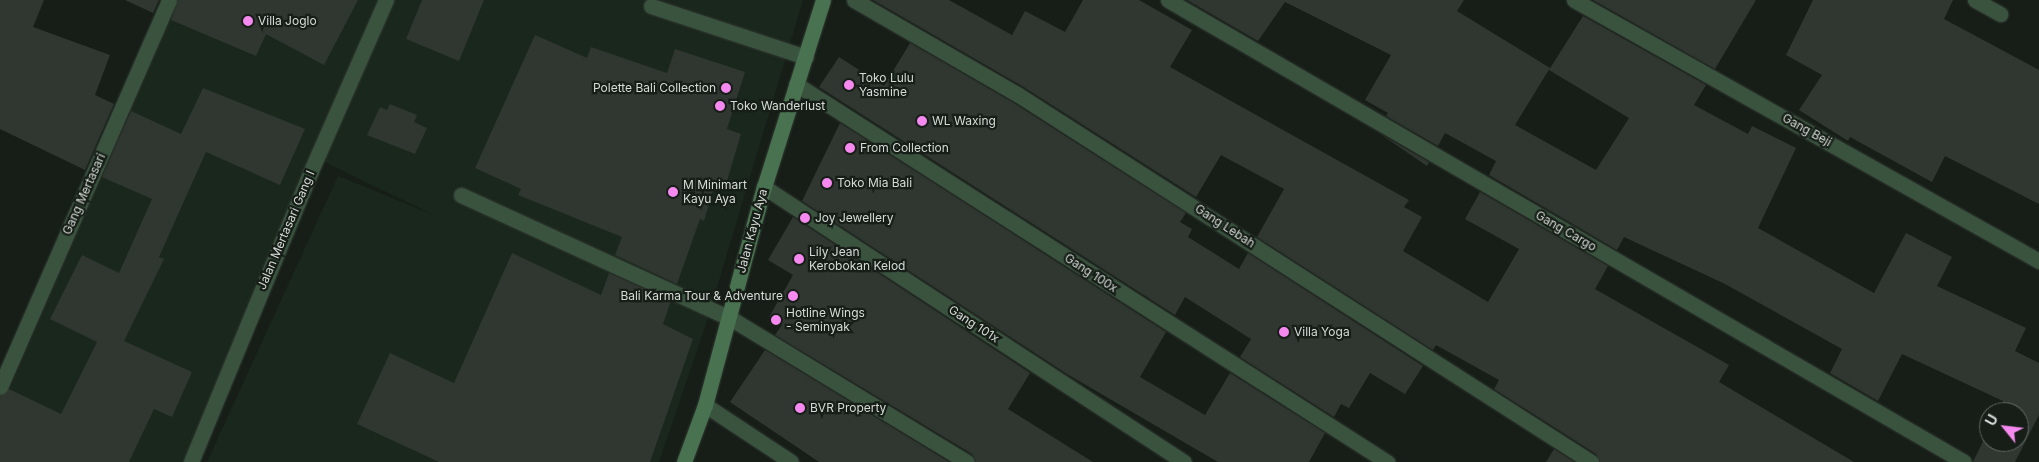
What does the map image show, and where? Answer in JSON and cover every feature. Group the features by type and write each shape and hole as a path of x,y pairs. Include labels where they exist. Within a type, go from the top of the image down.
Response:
{"main road":[{"name":"Jalan Kayu Aya","path":"684,462 705,405 764,187 823,0"}],"street":[{"name":"Gang Mertasari","path":"0,387 169,0"},
{"name":"Jalan Mertasari Gang I","path":"191,462 310,172 386,0"},
{"name":"Gang Lebah","path":"854,0 1017,94 1591,462"},
{"name":"Gang Cargo","path":"1168,0 1964,462"},
{"name":"Gang Beji","path":"1574,0 2039,260"},
{"path":"1976,0 2000,14"},
{"path":"651,6 806,57"},
{"name":"Gang 100x","path":"796,84 1387,462"},
{"name":"Gang 101x","path":"764,187 1184,462"},
{"path":"461,194 730,318 967,462"},
{"path":"705,405 792,462"}],"shaded area":[{"path":"179,0 803,0 706,324 659,462 207,462 338,176 434,215 312,156 187,462 0,462 0,411"}],"building":[{"path":"0,0 44,0 33,27 110,55 95,95 114,104 85,170 0,129"},
{"path":"125,0 159,0 153,13"},
{"path":"178,0 358,0 324,65 266,34 256,56 171,20"},
{"path":"422,0 484,0 459,61 406,39"},
{"path":"873,0 949,0 1012,35 1025,11 1065,32 1083,0 1139,0 1192,30 1170,67 1409,200 1404,207 1422,217 1403,251 1488,302 1519,249 1465,219 1480,192 1608,266 1595,289 1729,365 1719,382 1854,462 1600,462 1596,454 1494,389 1499,380 1436,345 1433,350 1257,237 1284,189 1221,155 1196,197 1022,86"},
{"path":"1187,0 1464,0 1457,11 1550,68 1515,125 1596,170 1629,118 1549,70 1583,16 1706,85 1694,105 1748,134 1752,126 1796,148 1758,228 1874,293 1906,233 1952,257 1937,286 2026,328 2015,351 2039,363 2039,415 2029,435 2029,402 2003,402 1902,354 1878,401 1830,373 1842,349 1725,284 1624,237 1617,250 1489,175 1496,161 1445,133 1438,146 1386,116 1388,113 1365,100 1391,55 1285,2 1258,41"},
{"path":"1593,0 1756,0 1715,69"},
{"path":"1813,0 1953,0 1944,19 2039,70 2039,204 1945,156 1932,182 1850,137 1848,141 1799,110 1822,75 1786,55"},
{"path":"535,35 587,58 591,47 667,73 675,49 745,72 727,129 741,134 726,184 716,181 704,221 700,219 677,284 615,255 622,237 518,195 521,189 475,168"},
{"path":"910,43 1012,102 1186,213 1180,222 1192,229 1188,237 1239,269 1248,253 1423,366 1405,394 1370,373 1349,408 1341,404 1334,417 1240,357 1251,339 1185,297 1175,315 819,87 839,57 884,86"},
{"path":"203,88 305,129 280,185 206,152 159,257 164,259 124,341 192,372 172,417 154,409 129,462 0,462 0,396 9,389 61,414 97,342 50,319 82,255 119,273 152,199 102,177 131,111 181,134"},
{"path":"390,104 417,115 414,122 427,128 415,154 367,135 380,107 387,110"},
{"path":"840,123 1166,332 1140,377 1205,415 1230,373 1325,433 1309,462 1218,462 1067,374 802,201"},
{"path":"1380,134 1429,162 1427,166"},
{"path":"793,217 1030,373 1008,409 1093,462 976,462 972,454 775,335 782,325 769,317 793,275 768,260"},
{"path":"512,253 601,295 609,273 671,301 663,324 693,339 650,462 439,462 357,424 390,353 454,383"},
{"name":"BVR Property","path":"765,350 949,462 819,462 730,402"},
{"path":"1554,449 1574,462 1546,462"},
{"path":"1979,450 1979,452 2020,452 2015,462 1973,462"}],"place":[{"name":"Villa Joglo","path":"248,21"},
{"name":"Toko Lulu Yasmine","path":"849,85"},
{"name":"Polette Bali Collection","path":"726,88"},
{"name":"Toko Wanderlust","path":"720,106"},
{"name":"WL Waxing","path":"922,121"},
{"name":"From Collection","path":"850,148"},
{"name":"Toko Mia Bali","path":"827,183"},
{"name":"M Minimart Kayu Aya","path":"673,192"},
{"name":"Joy Jewellery","path":"805,218"},
{"name":"Lily Jean Kerobokan Kelod","path":"799,259"},
{"name":"Bali Karma Tour & Adventure","path":"793,296"},
{"name":"Hotline Wings - Seminyak","path":"776,320"},
{"name":"Villa Yoga","path":"1284,332"},
{"name":"BVR Property","path":"800,408"}]}
